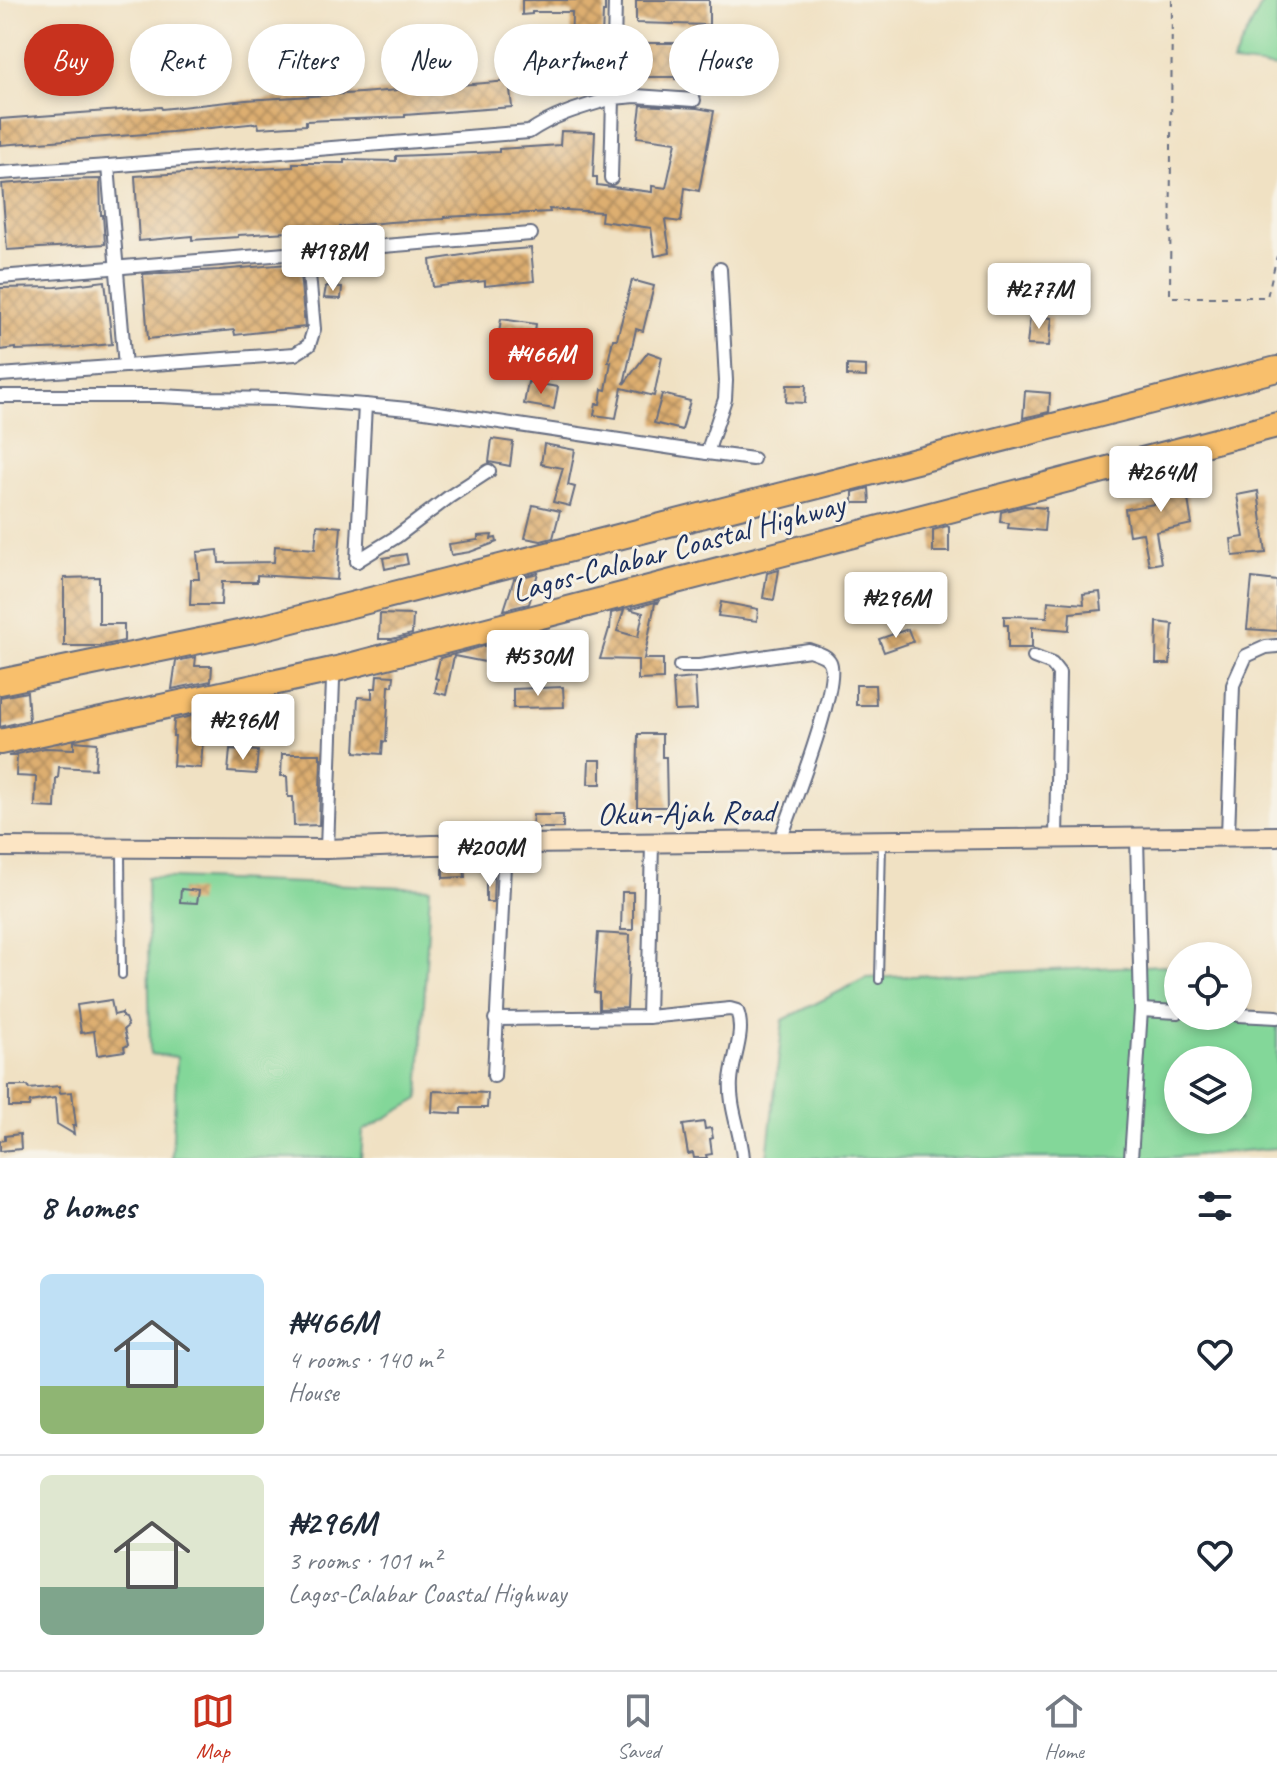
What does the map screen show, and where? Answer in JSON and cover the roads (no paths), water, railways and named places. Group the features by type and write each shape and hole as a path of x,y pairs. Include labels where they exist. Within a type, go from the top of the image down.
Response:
{"highway":[{"name":"Lagos-Calabar Coastal Highway","path":"0,682 253,630 1277,369"},
{"name":"Lagos-Calabar Coastal Highway","path":"0,742 337,669 1277,425"}],"street":[{"path":"611,178 615,0"},
{"path":"0,173 529,132 570,111 613,98 636,96 694,100"},
{"path":"108,166 125,366"},
{"path":"0,277 531,234"},
{"path":"0,375 295,354 309,345 314,329 307,252"},
{"path":"707,453 725,399 720,269"},
{"path":"0,396 285,399 365,405 753,459"},
{"path":"365,405 357,561 489,471"},
{"path":"1228,836 1233,685 1246,656 1266,647 1277,646"},
{"path":"680,666 809,650 825,655 831,663 821,725 780,841"},
{"path":"1034,657 1052,664 1059,673 1056,838"},
{"path":"327,849 333,680"},
{"name":"Okun-Ajah Road","path":"0,847 327,849 505,844 1277,836"},
{"path":"1131,1158 1141,1010 1137,837"},
{"path":"648,1017 652,843"},
{"path":"494,1076 505,844"},
{"path":"495,1019 648,1017 730,1009 737,1011 738,1042 730,1080 743,1158"},
{"path":"1141,1010 1164,1011"},
{"path":"1252,1016 1277,1017"}],"lane":[{"path":"879,980 882,840"},
{"path":"121,848 122,975"}]}
